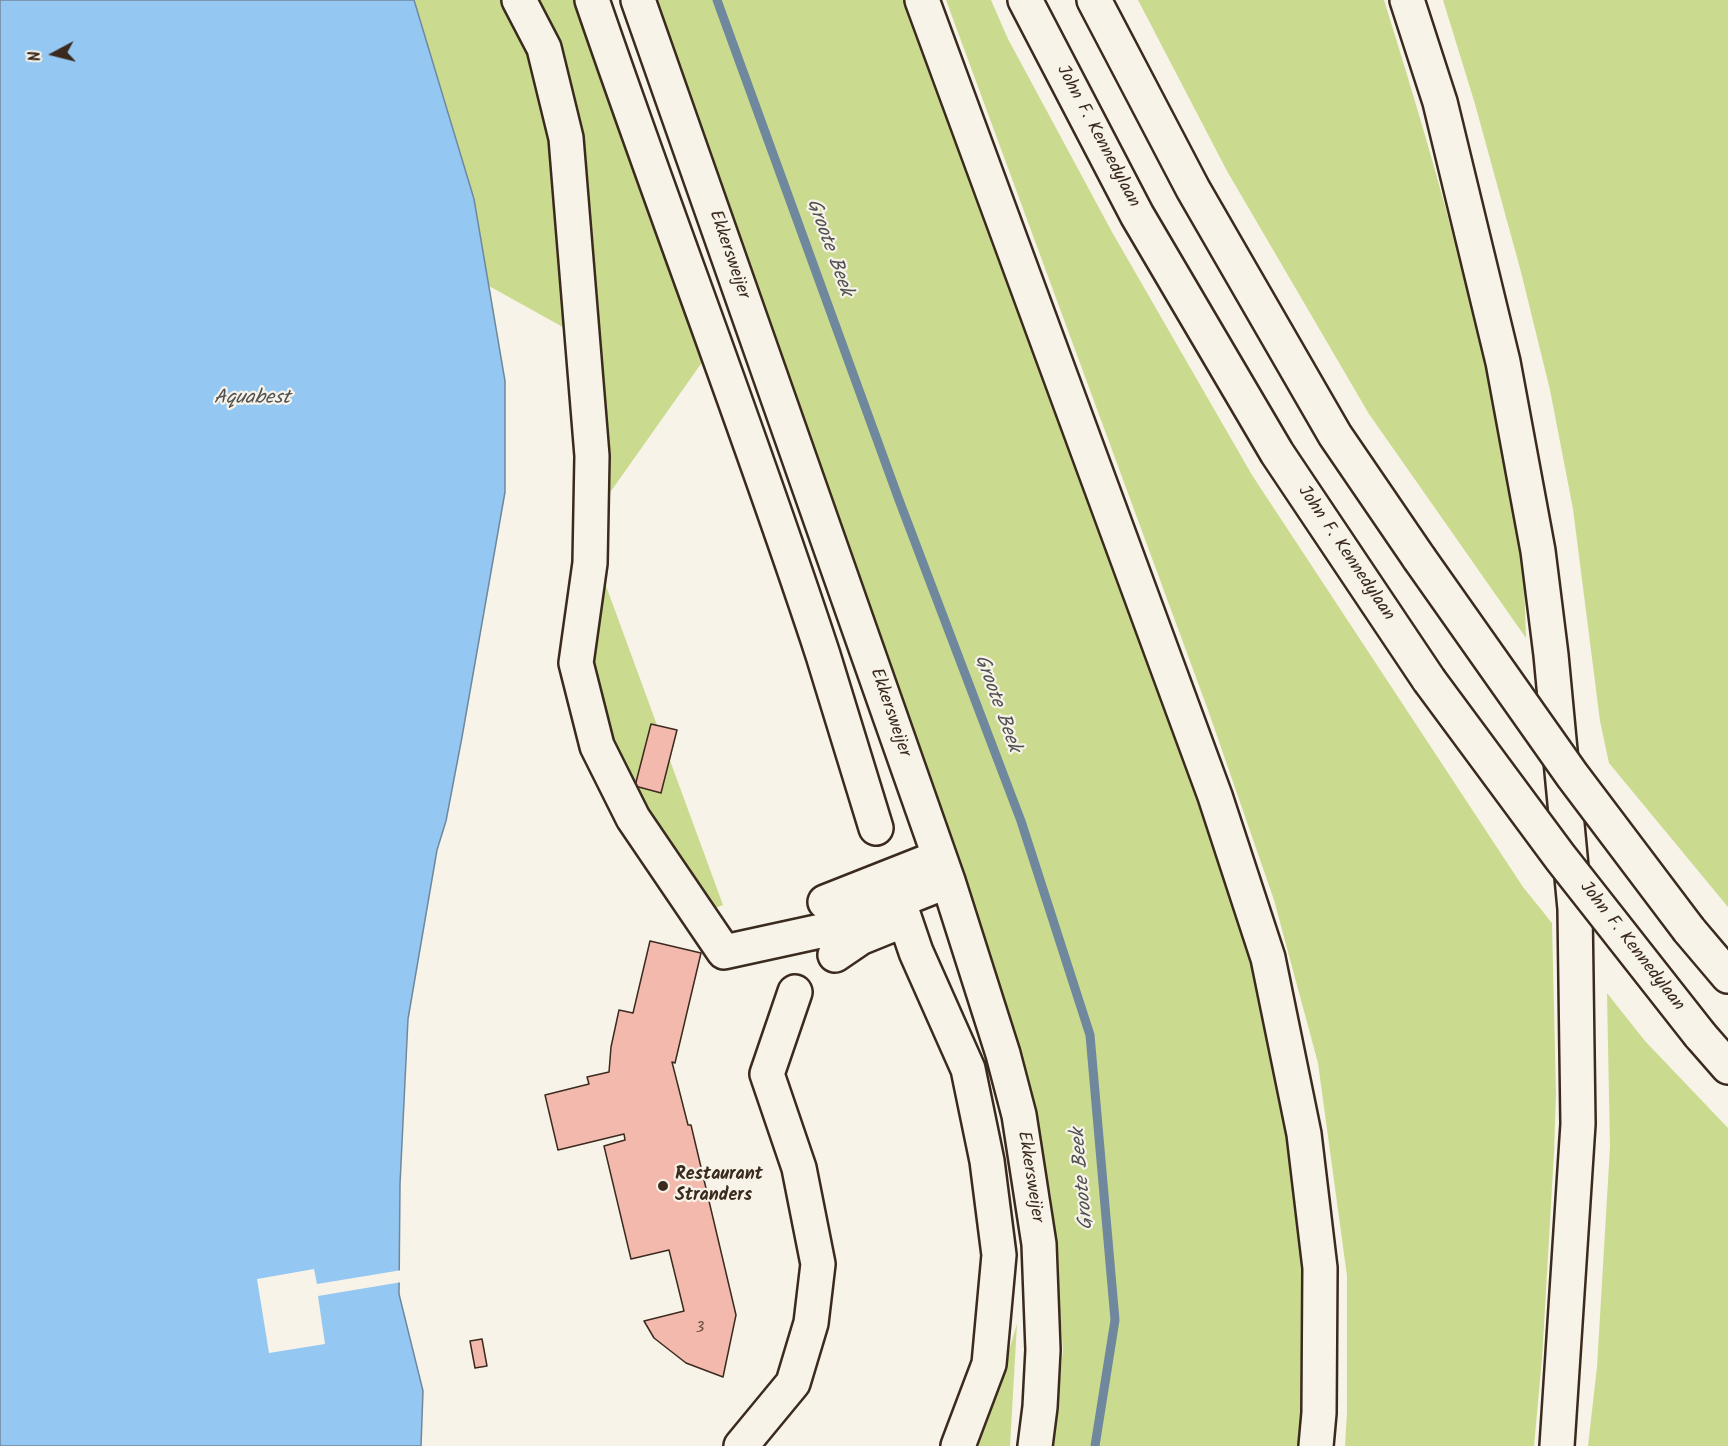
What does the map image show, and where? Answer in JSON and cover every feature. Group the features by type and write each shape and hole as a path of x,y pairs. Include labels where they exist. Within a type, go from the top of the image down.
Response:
{"main road":[{"path":"519,0 544,48 566,138 592,456 590,563 576,663 597,746 633,818 724,952 902,911 947,880"},
{"path":"592,0 823,655 876,828"},
{"name":"Ekkersweijer","path":"638,0 947,880 1003,1054 1020,1115 1040,1244 1043,1350 1035,1446"},
{"path":"922,0 1215,796 1268,957 1304,1134 1320,1268 1316,1446"},
{"name":"John F. Kennedylaan","path":"1025,0 1137,215 1277,453 1430,680 1560,857 1700,1035 1728,1067"},
{"path":"1094,0 1193,189 1329,425 1419,558 1572,775 1689,930 1728,976"},
{"path":"1407,0 1440,102 1503,362 1538,550 1551,655 1575,909 1578,1124 1557,1446"},
{"path":"828,929 947,880"},
{"path":"902,911 916,952 968,1069 987,1161 999,1255 989,1364 958,1446"},
{"path":"741,1446 793,1383 811,1323 818,1264 799,1168 767,1074 795,992"}],"green space":[{"path":"414,0 503,0 532,47 552,127 570,331 489,286 474,199"},
{"path":"535,0 582,0 703,361 604,501"},
{"path":"652,0 907,0 1147,645 1257,963 1289,1135 1306,1269 1302,1446 1053,1446 1063,1350 1051,1195 1019,1050 945,823"},
{"path":"946,0 991,0 1008,39 1112,232 1252,475 1523,887 1552,923 1556,1094 1554,1153 1542,1359 1534,1446 1345,1446 1347,1276 1318,1063 1274,900 1208,710"},
{"path":"1138,0 1384,0 1445,206 1496,415 1521,556 1526,638 1369,414 1227,171"},
{"path":"1443,0 1728,0 1728,907 1609,763 1600,721 1573,509 1550,390 1521,272 1475,104"},
{"path":"602,575 723,905 705,912 607,741 587,663"},
{"path":"1607,993 1645,1041 1728,1128 1728,1446 1588,1446 1597,1367 1610,1147"},
{"path":"1017,1324 1010,1446 976,1446 987,1423"}],"water":[{"name":"Aquabest","path":"0,0 414,0 474,199 505,381 505,492 462,737 446,821 437,850 408,1019 400,1184 399,1294 423,1391 421,1446 0,1446"}],"pier":[{"path":"314,1269 317,1284 402,1270 402,1282 318,1296 325,1344 269,1353 257,1279"}],"building":[{"path":"651,724 677,730 661,793 635,786"},
{"path":"650,941 701,953 675,1063 672,1062 688,1125 691,1125 736,1315 723,1377 686,1363 654,1338 644,1321 684,1311 669,1250 631,1259 604,1146 625,1140 624,1134 558,1150 545,1095 589,1084 587,1077 609,1072 611,1047 619,1010 633,1013"},
{"path":"482,1339 487,1366 475,1368 470,1341"}],"waterway":[{"name":"Groote Beek","path":"717,0 899,500 1021,821 1090,1035 1115,1320 1095,1446"}],"place":[{"name":"Restaurant Stranders","path":"663,1186"}]}
